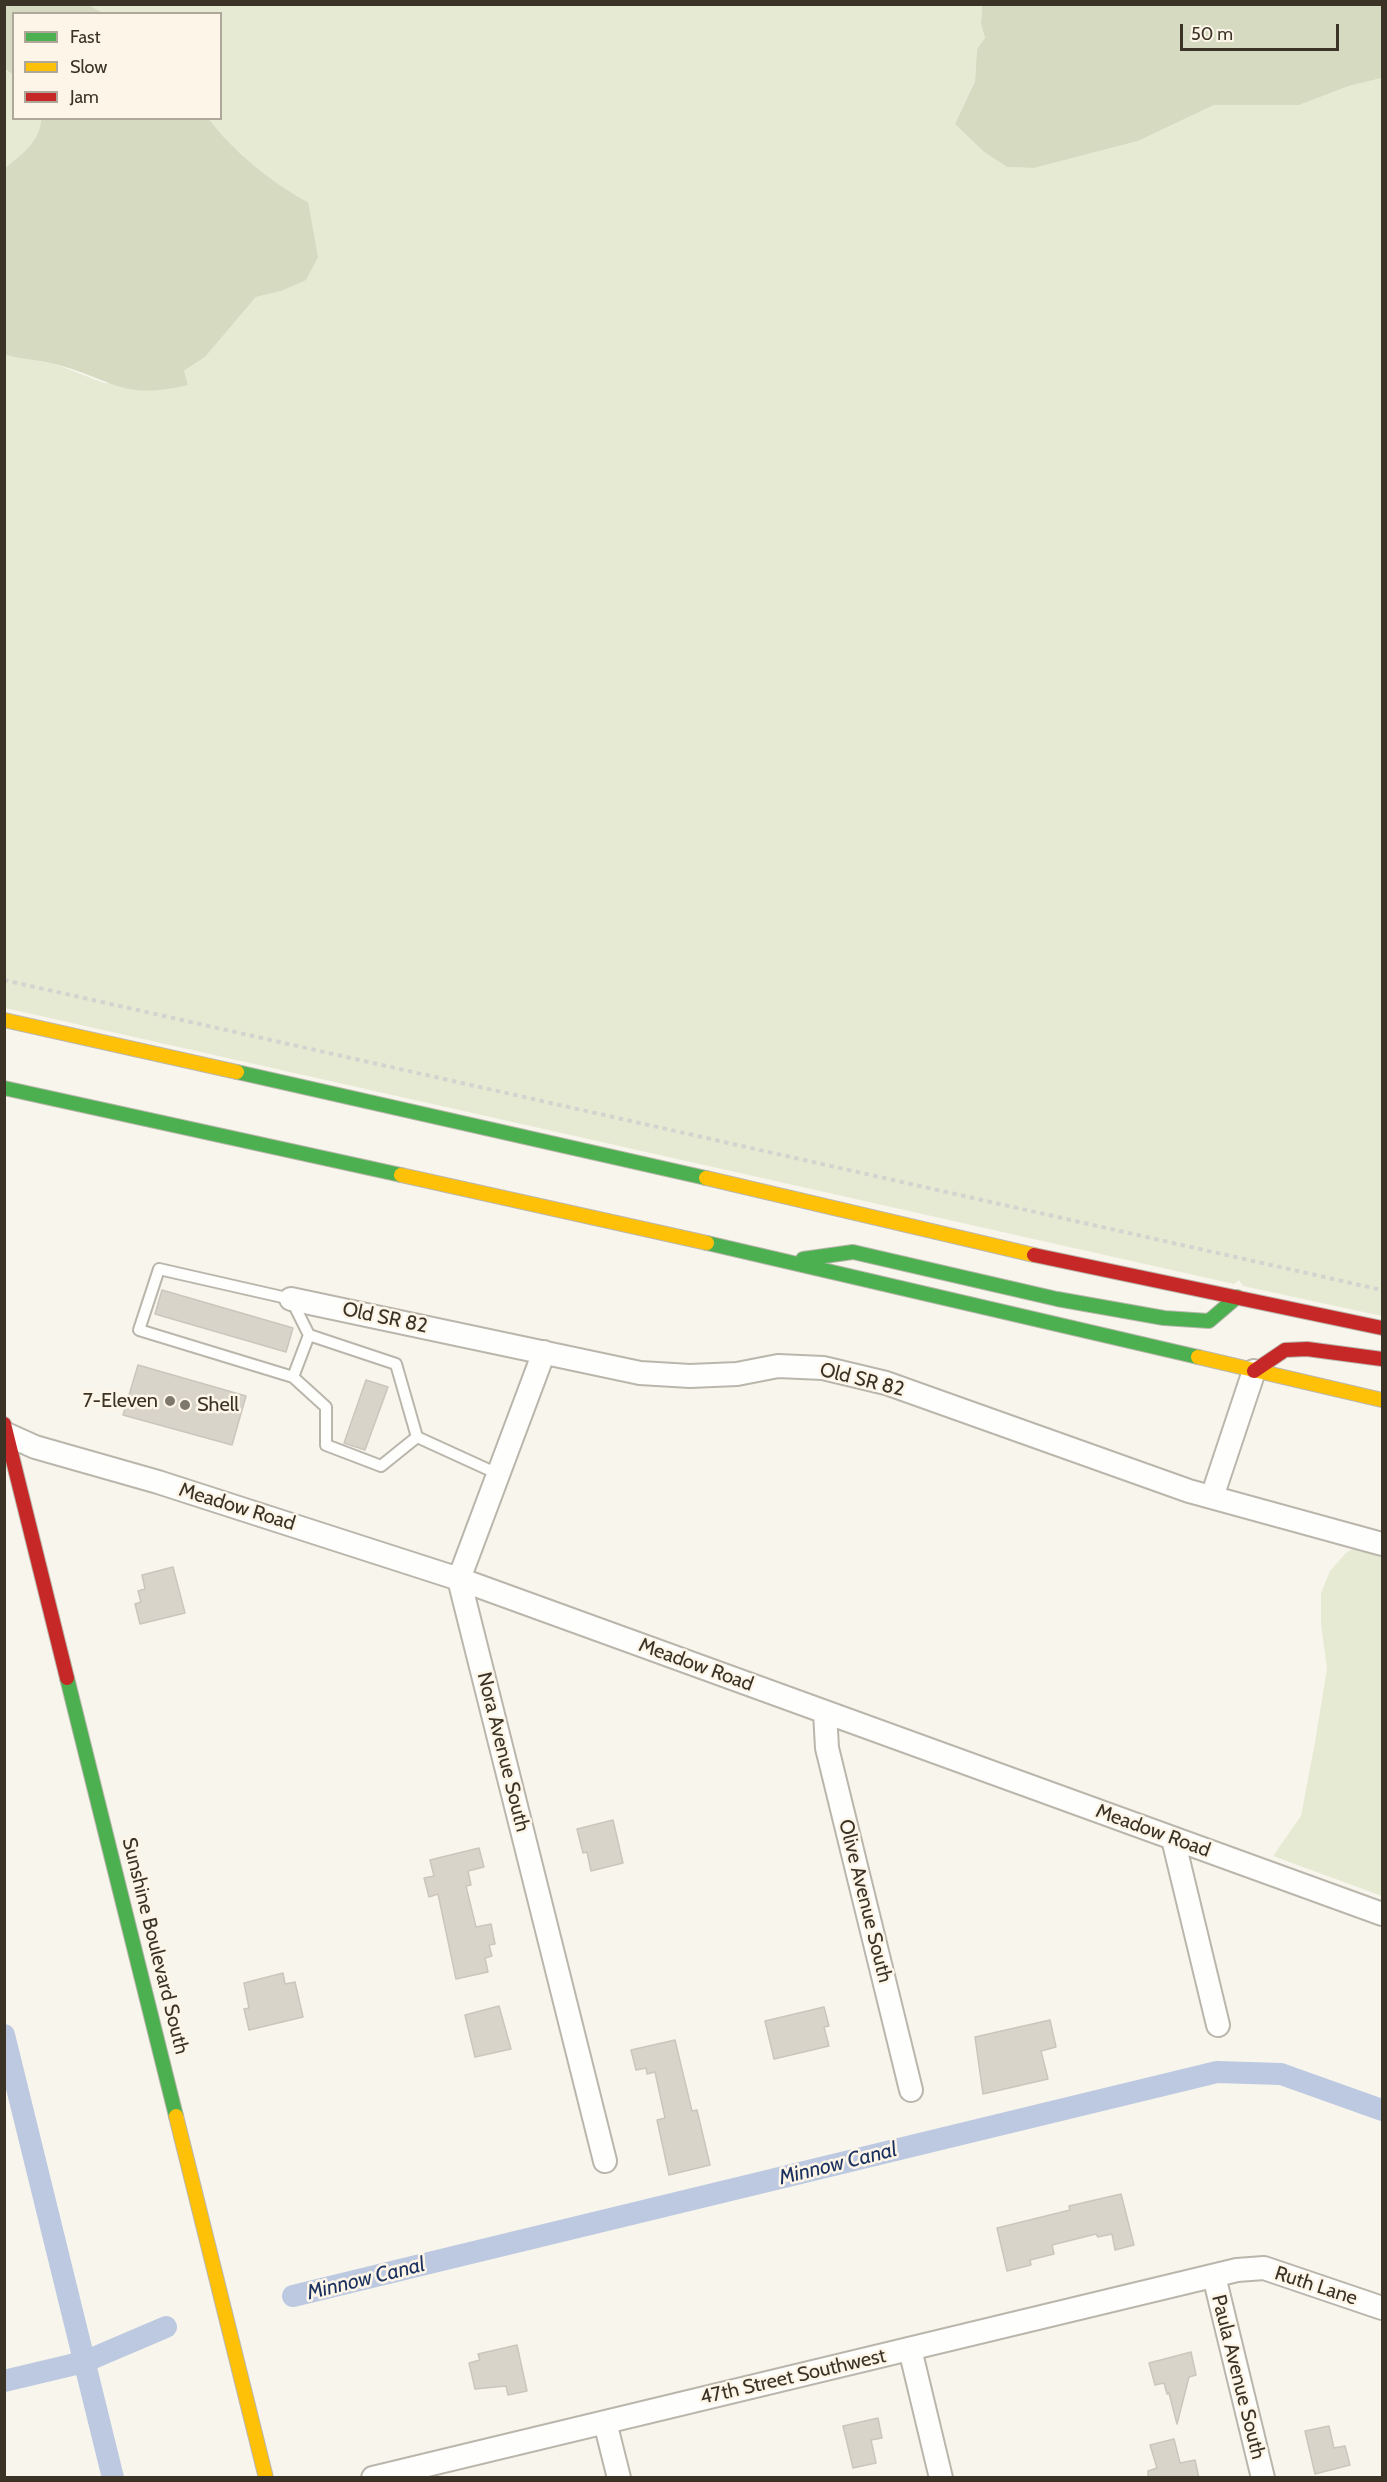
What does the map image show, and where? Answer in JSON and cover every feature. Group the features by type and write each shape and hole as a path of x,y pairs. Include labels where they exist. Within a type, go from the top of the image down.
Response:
{"main road":[{"path":"4,1020 601,1153 1001,1247 1383,1328"},
{"path":"4,1088 783,1262 1383,1400"},
{"path":"783,1262 853,1252 1057,1299 1164,1318 1209,1321 1238,1297"},
{"path":"1254,1371 1285,1350 1307,1349 1383,1359"},
{"name":"Sunshine Boulevard South","path":"5,1431 266,2478"}],"street":[{"name":"Old SR 82","path":"291,1299 650,1374 736,1374 778,1366 823,1368 886,1383 1189,1491 1383,1544"},
{"path":"459,1579 544,1352"},
{"path":"1212,1497 1254,1371"},
{"name":"Meadow Road","path":"5,1431 35,1447 169,1485 459,1579 1383,1914"},
{"name":"Nora Avenue South","path":"459,1579 605,2161"},
{"name":"Olive Avenue South","path":"825,1712 827,1748 910,2090"},
{"path":"1173,1839 1218,2025"},
{"name":"Ruth Lane","path":"1214,2276 1237,2270 1264,2268 1383,2308"},
{"name":"47th Street Southwest","path":"373,2478 1214,2276"},
{"name":"Paula Avenue South","path":"1214,2276 1263,2478"},
{"path":"910,2349 941,2478"},
{"path":"605,2422 619,2478"}],"lane":[{"path":"417,1437 381,1466 326,1445 326,1407 293,1377 139,1330 159,1269 291,1299 309,1335 396,1364 417,1437 498,1474"},
{"path":"293,1377 309,1335"}],"path":[{"path":"4,980 1383,1290"}],"green space":[{"path":"4,5 89,5 101,12 12,12 12,74 5,69"},
{"path":"89,5 982,5 981,24 985,38 977,49 975,80 955,124 984,152 1007,167 1034,168 1138,141 1214,105 1299,105 1349,86 1382,78 1382,1316 1243,1286 1239,1280 1234,1284 5,1008 5,355 55,364 104,383 188,385 183,372 205,357 256,297 281,291 308,202 281,186 254,165 229,143 210,120 222,120 222,12 101,12"},
{"path":"982,5 1382,5 1382,78 1349,86 1299,105 1214,105 1138,141 1034,168 1007,167 984,152 955,124 975,81 977,49 985,38 981,24"},
{"path":"4,69 12,74 12,120 41,120 33,141 5,168"},
{"path":"41,120 210,120 229,143 254,165 281,186 308,202 318,257 306,280 281,291 256,297 205,357 184,371 188,385 147,391 132,389 55,364 5,355 5,168 23,153 37,135"},
{"path":"1382,1531 1382,1896 1273,1856 1301,1816 1315,1742 1327,1669 1321,1624 1321,1593 1330,1571 1346,1553"}],"building":[{"path":"162,1290 293,1328 286,1352 155,1314"},
{"name":"Shell","path":"138,1365 246,1396 232,1445 123,1415"},
{"path":"366,1380 388,1387 365,1450 344,1443"},
{"path":"173,1567 185,1613 140,1624 135,1604 141,1602 138,1591 145,1589 142,1575"},
{"path":"613,1820 623,1863 591,1871 587,1852 583,1853 577,1829"},
{"path":"479,1848 484,1867 468,1871 471,1885 466,1886 476,1927 491,1924 495,1944 489,1945 492,1956 485,1958 488,1972 456,1979 438,1894 429,1897 424,1878 434,1876 430,1860"},
{"path":"283,1973 285,1984 295,1982 303,2017 249,2030 244,2009 249,2008 244,1983"},
{"path":"499,2006 511,2049 475,2057 465,2015"},
{"path":"824,2007 829,2026 824,2027 829,2046 774,2059 765,2021"},
{"path":"1050,2020 1056,2047 1041,2051 1048,2079 983,2094 975,2037"},
{"path":"675,2040 692,2111 697,2110 710,2165 669,2175 657,2120 665,2118 655,2072 647,2074 646,2068 636,2070 631,2050"},
{"path":"1121,2194 1134,2245 1115,2250 1112,2234 1098,2237 1096,2234 1052,2245 1054,2254 1030,2260 1031,2265 1007,2271 997,2228 1070,2210 1069,2206"},
{"path":"517,2345 527,2391 508,2395 506,2386 475,2389 469,2363 480,2360 478,2354"},
{"path":"1191,2352 1196,2375 1189,2377 1177,2424 1169,2393 1167,2394 1164,2383 1155,2385 1149,2363"},
{"path":"878,2418 882,2438 871,2440 876,2463 853,2468 843,2426"},
{"path":"1329,2426 1334,2448 1345,2446 1350,2465 1315,2474 1305,2431"},
{"path":"1174,2439 1180,2463 1195,2460 1199,2478 1148,2478 1148,2471 1157,2468 1150,2445"}],"waterway":[{"path":"4,2035 113,2478"},
{"name":"Minnow Canal","path":"293,2296 1217,2072 1281,2074 1382,2110"},
{"name":"Minnow Canal","path":"4,2381 84,2362 166,2327"}],"traffic: fast":[{"path":"237,1072 706,1178"},
{"path":"4,1088 401,1175"},
{"path":"707,1243 1198,1357"},
{"path":"803,1259 853,1252 1057,1299 1164,1318 1209,1321 1237,1297"},
{"path":"67,1678 176,2116"}],"traffic: slow":[{"path":"4,1020 237,1072"},
{"path":"401,1175 707,1243"},
{"path":"706,1178 1034,1255"},
{"path":"1198,1357 1382,1400"},
{"path":"176,2116 266,2478"}],"traffic: jam":[{"path":"1034,1255 1382,1328"},
{"path":"1254,1371 1285,1350 1307,1349 1382,1359"},
{"path":"4,1424 67,1678"}],"place":[{"name":"7-Eleven","path":"170,1401"},
{"name":"Shell","path":"185,1405"}]}
